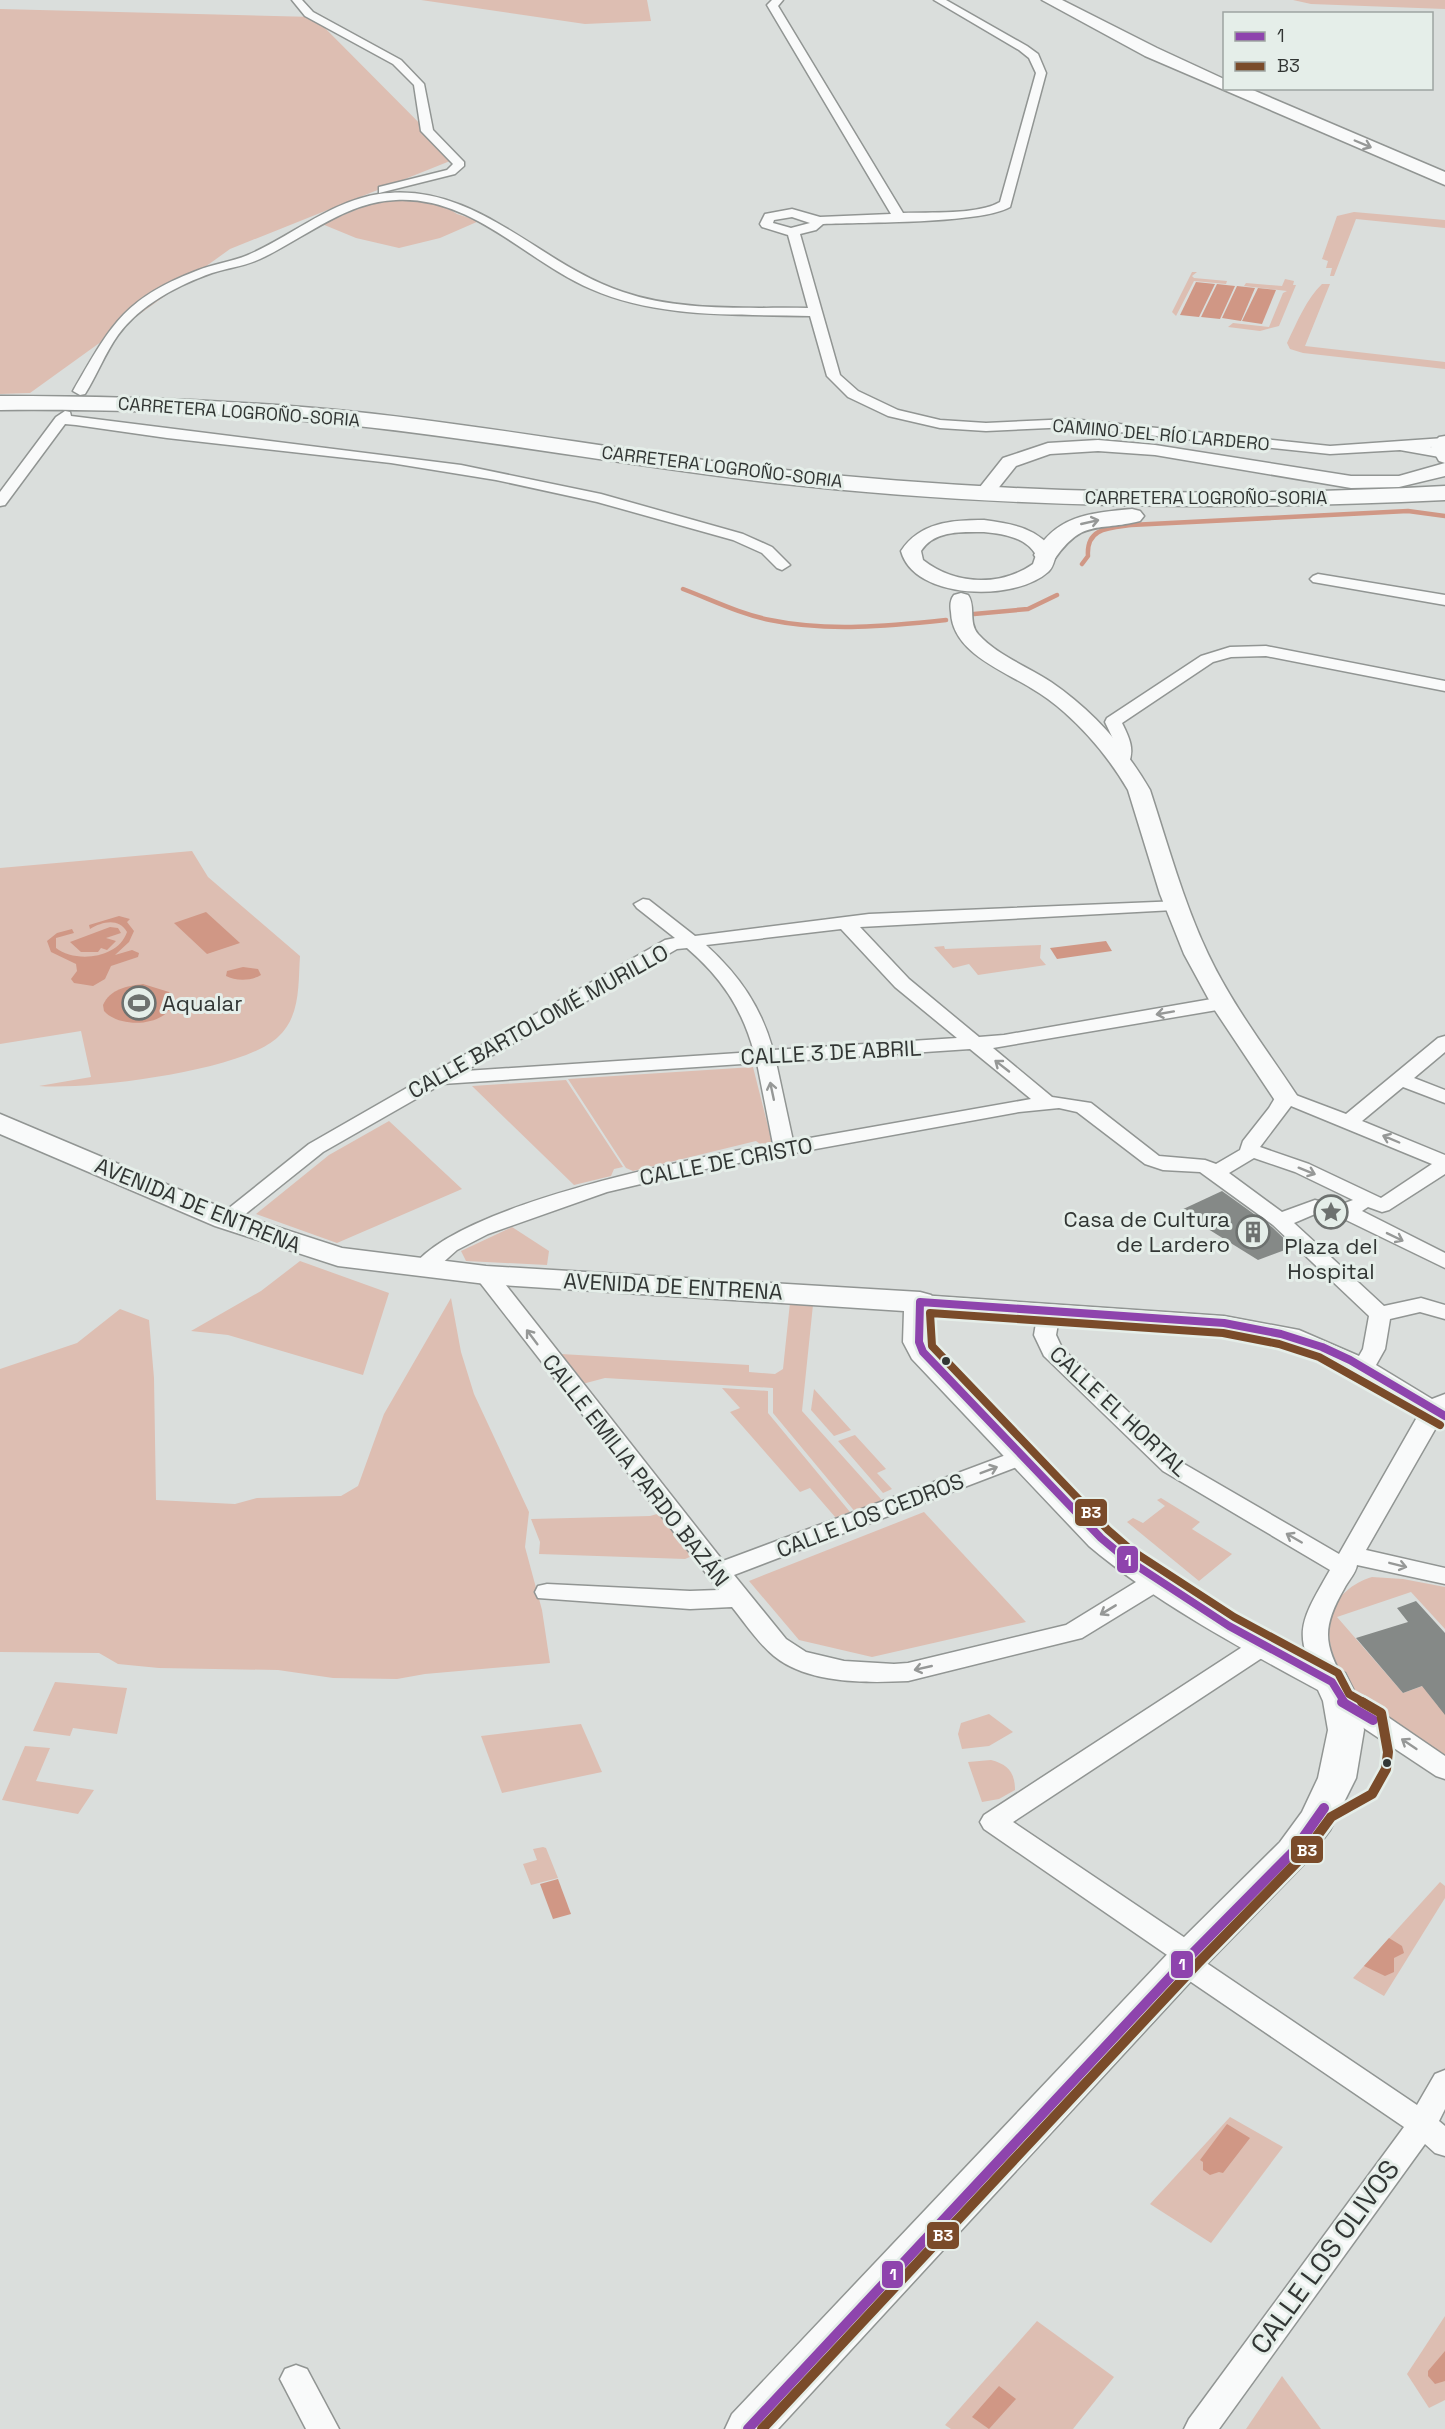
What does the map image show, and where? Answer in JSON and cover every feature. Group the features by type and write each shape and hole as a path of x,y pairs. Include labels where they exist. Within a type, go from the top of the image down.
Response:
{"highway":[{"path":"1050,0 1151,52 1223,85"},
{"path":"1077,0 1223,72"},
{"path":"1237,90 1445,179"},
{"path":"1268,90 1445,163"},
{"name":"CARRETERA LOGROÑO-SORIA","path":"0,403 202,407 355,419 776,476 962,492 1184,500 1342,499 1445,493"},
{"path":"1046,555 1058,535 1073,527 1107,519 1445,499"}],"main road":[{"name":"AVENIDA DE ENTRENA","path":"0,1123 226,1220 338,1257 486,1275 920,1302"},
{"path":"748,2429 1187,1960 1293,1852 1324,1808 1337,1778 1346,1741 1336,1692 1158,1580 1101,1538 1022,1457 923,1352 919,1342 920,1302"}],"street":[{"path":"297,0 309,14 397,62 419,84 427,131 460,164 451,172 392,187 373,194 368,200"},
{"path":"778,0 772,5 899,217"},
{"path":"817,221 814,227 793,231 769,227 765,220 774,215 792,213 808,215 817,221 988,212 1006,204 1041,73 1034,56 1023,48 939,0"},
{"path":"80,391 118,326 157,293 206,271 253,258 336,211 368,200 398,196 428,198 459,206 488,219 595,287 622,296 658,304 816,312"},
{"name":"CAMINO DEL RÍO LARDERO","path":"793,231 834,376 854,394 893,413 940,424 986,427 1071,423 1330,450 1400,446 1444,452"},
{"path":"0,502 63,417 180,436 347,452 463,469 552,487 738,537 767,550 782,565"},
{"path":"961,527 985,498 992,479 1003,466 1023,455 1071,445 1136,448 1350,482 1411,480 1444,452"},
{"path":"985,498 996,528"},
{"path":"961,527 996,528 1017,532 1035,541 1046,555 1042,567 1029,576 1009,583 970,592 919,567 911,556 911,551 923,537 961,527"},
{"path":"1318,579 1445,600"},
{"path":"970,592 960,617 971,638 983,649 1059,697 1121,762 1139,790 1174,905 1195,953 1223,1003 1286,1097 1350,1121 1445,1164"},
{"path":"1121,762 1123,743 1113,722 1218,655 1266,651 1445,686"},
{"path":"643,904 690,940 744,999 765,1056 784,1148"},
{"name":"CALLE BARTOLOMÉ MURILLO","path":"226,1220 316,1148 661,948 690,940 845,922 1174,905"},
{"path":"845,922 902,983 1048,1103"},
{"name":"CALLE 3 DE ABRIL","path":"437,1078 1022,1039 1223,1003"},
{"path":"1350,1121 1445,1042"},
{"path":"1402,1080 1445,1097"},
{"path":"1286,1097 1278,1113 1252,1141 1249,1148 1302,1168 1368,1201 1382,1206 1445,1164"},
{"name":"CALLE DE CRISTO","path":"422,1269 446,1246 536,1207 612,1184 784,1148 1048,1103 1084,1107 1152,1160 1164,1164 1205,1167 1219,1177"},
{"path":"1252,1151 1219,1177 1280,1221 1380,1314"},
{"path":"1347,1212 1368,1201"},
{"path":"1280,1221 1315,1206 1329,1212 1347,1212 1443,1257"},
{"name":"CALLE EMILIA PARDO BAZÁN","path":"486,1275 555,1368 718,1572 736,1598 783,1651 795,1658 811,1664 855,1670 883,1673 908,1672 1072,1632 1158,1580"},
{"name":"AVENIDA DE ENTRENA","path":"920,1302 1224,1323 1269,1330 1301,1338 1441,1409"},
{"path":"1380,1314 1415,1306 1440,1305"},
{"name":"CALLE EL HORTAL","path":"1049,1310 1045,1335 1052,1351 1171,1466 1348,1561 1443,1573"},
{"path":"1363,1368 1374,1349 1380,1314"},
{"path":"1441,1409 1324,1600 1314,1629 1319,1658 1336,1692 1445,1769"},
{"name":"CALLE LOS CEDROS","path":"718,1572 1022,1457"},
{"path":"547,1592 690,1600 736,1598"},
{"path":"1262,1646 993,1822 1422,2124 1445,2144"},
{"name":"CALLE LOS OLIVOS","path":"1200,2429 1422,2124 1445,2082"},
{"path":"296,2379 323,2429"}],"shaded area":[{"path":"421,0 647,0 651,21 585,24"},
{"path":"1293,0 1445,0 1445,9 1311,4"},
{"path":"0,9 314,17 455,159 230,249 30,393 0,394"},
{"path":"401,198 446,207 457,214 479,221 440,238 399,248 356,238 322,224 365,206"},
{"path":"1354,212 1445,220 1445,228 1356,219 1334,276 1330,276 1332,268 1326,268 1328,261 1322,259 1337,216"},
{"path":"1192,272 1197,272 1192,276 1194,278 1227,281 1226,284 1194,281 1176,316 1172,312"},
{"path":"1285,279 1294,281 1293,285 1296,285 1279,326 1260,331 1228,327 1233,323 1269,327 1283,293 1287,291 1244,286 1246,283 1282,286"},
{"path":"1196,282 1215,284 1199,317 1180,315"},
{"path":"1217,284 1235,286 1220,319 1201,317"},
{"path":"1322,284 1330,284 1305,346 1445,362 1445,369 1303,353 1290,349 1287,343 1307,303"},
{"path":"1237,286 1255,288 1241,321 1222,318"},
{"path":"1258,288 1276,290 1262,324 1242,321"},
{"name":"Aqualar","path":"192,851 208,877 300,956 295,1010 285,1029 278,1037 260,1049 233,1060 200,1068 164,1076 92,1085 39,1086 91,1077 81,1031 0,1044 0,868"},
{"name":"Aqualar","path":"206,912 240,943 207,954 174,923"},
{"path":"119,916 130,919 127,922 134,931 129,942 115,955 132,950 139,953 138,957 111,966 105,979 93,986 74,983 71,979 77,971 76,964 51,952 47,941 57,933 72,929 74,933 56,938 56,948 64,953 84,957 106,953 122,941 127,932 120,924 110,922 90,929 89,925"},
{"path":"110,927 118,928 121,933 106,938 116,941 107,950 101,948 98,952 81,952 70,942"},
{"path":"1106,941 1112,951 1057,959 1050,948"},
{"path":"1041,945 1040,958 1046,965 978,975 969,964 953,968 934,947 944,946 945,949"},
{"path":"243,967 258,969 261,975 244,980 226,976 227,971"},
{"name":"Aqualar","path":"143,984 169,992 174,1001 170,1010 162,1016 142,1023 121,1021 104,1011 103,1005 110,995 125,987"},
{"path":"753,1067 772,1142 760,1144 756,1141 633,1171 626,1168 568,1079"},
{"path":"566,1080 623,1167 614,1169 611,1176 574,1185 472,1086"},
{"path":"389,1121 462,1189 337,1243 256,1214 329,1155"},
{"path":"512,1227 549,1251 547,1265 466,1261 461,1251"},
{"path":"300,1261 389,1293 363,1375 228,1335 191,1331 261,1291"},
{"path":"791,1293 814,1295 802,1411 889,1508 861,1519 773,1413 773,1388 605,1378 571,1387 544,1353 749,1365 749,1372 775,1374 783,1369"},
{"path":"451,1298 461,1352 474,1394 529,1512 525,1547 542,1610 550,1663 425,1674 397,1679 333,1678 278,1670 159,1668 118,1664 99,1653 0,1652 0,1369 77,1343 120,1309 149,1320 154,1378 156,1500 235,1504 257,1498 341,1496 358,1486 384,1414"},
{"path":"722,1388 768,1391 768,1413 850,1512 836,1518 810,1488 800,1492 730,1412 740,1408"},
{"path":"814,1389 851,1430 834,1436 811,1410"},
{"path":"855,1435 886,1469 877,1473 892,1489 883,1493 838,1441"},
{"path":"1161,1498 1200,1522 1192,1529 1232,1554 1199,1581 1127,1522 1133,1518 1143,1523 1165,1506 1157,1500"},
{"path":"664,1512 697,1554 685,1559 539,1554 540,1542 531,1519 650,1516"},
{"path":"924,1512 1026,1622 872,1657 799,1640 749,1581"},
{"path":"1372,1577 1403,1579 1445,1587 1445,1629 1411,1592 1337,1617 1403,1693 1428,1684 1427,1692 1438,1706 1445,1708 1445,1757 1365,1701 1349,1683 1337,1663 1330,1641 1332,1610 1335,1603 1346,1592 1359,1582"},
{"path":"55,1682 127,1688 117,1734 73,1728 70,1736 33,1731"},
{"path":"989,1714 1013,1732 989,1746 962,1749 958,1734 961,1723"},
{"path":"581,1724 602,1772 502,1793 481,1736"},
{"path":"25,1746 50,1748 36,1781 94,1790 78,1814 2,1800"},
{"path":"991,1760 1002,1764 1009,1770 1014,1778 1015,1790 999,1799 982,1802 968,1762"},
{"path":"546,1848 558,1878 531,1885 523,1864 537,1860 533,1849"},
{"path":"558,1879 571,1914 553,1919 540,1884"},
{"path":"1440,1882 1445,1886 1445,1898 1384,1996 1353,1978"},
{"path":"1389,1938 1402,1946 1404,1953 1394,1958 1394,1972 1385,1976 1364,1966"},
{"path":"1230,2117 1283,2147 1211,2243 1150,2204"},
{"path":"1227,2124 1250,2138 1223,2173 1210,2175 1203,2170 1203,2162 1200,2160"},
{"path":"1445,2316 1445,2400 1429,2408 1407,2374"},
{"path":"1037,2321 1114,2377 1073,2429 951,2429 945,2425"},
{"path":"1445,2351 1445,2381 1435,2384 1428,2376 1428,2371"},
{"path":"1282,2376 1321,2429 1246,2429"},
{"path":"999,2386 1016,2399 989,2429 972,2417"}],"building":[{"name":"Casa de Cultura de Lardero","path":"1222,1191 1272,1227 1293,1247 1258,1260 1179,1211"},
{"path":"1416,1601 1445,1633 1445,1715 1422,1686 1403,1693 1356,1638 1408,1622 1397,1608"}],"waterway":[{"path":"1082,564 1088,556 1088,547 1095,535 1100,531 1122,526 1408,511 1445,516"},
{"path":"683,589 748,614 792,624 858,627 946,620"},
{"path":"974,614 1028,609 1057,595"}],"transit line":[{"name":"1","path":"1373,1720 1341,1701 1332,1682 1229,1626 1125,1558 1101,1538 923,1352 919,1342 920,1302 1224,1323 1281,1334 1322,1347 1350,1360 1445,1416"},
{"name":"B3","path":"762,2429 1198,1963 1300,1859 1331,1817 1349,1809 1372,1794 1386,1769 1388,1752 1381,1713 1349,1694 1338,1673 1234,1617 1131,1550 1108,1530 932,1346 930,1313 1223,1333 1279,1344 1319,1357 1440,1425"},
{"name":"1","path":"748,2429 1190,1956 1293,1852 1324,1808"}],"place":[{"name":"Aqualar","path":"139,1003"},
{"name":"Plaza del Hospital","path":"1331,1212"},
{"name":"Casa de Cultura de Lardero","path":"1253,1232"}]}
